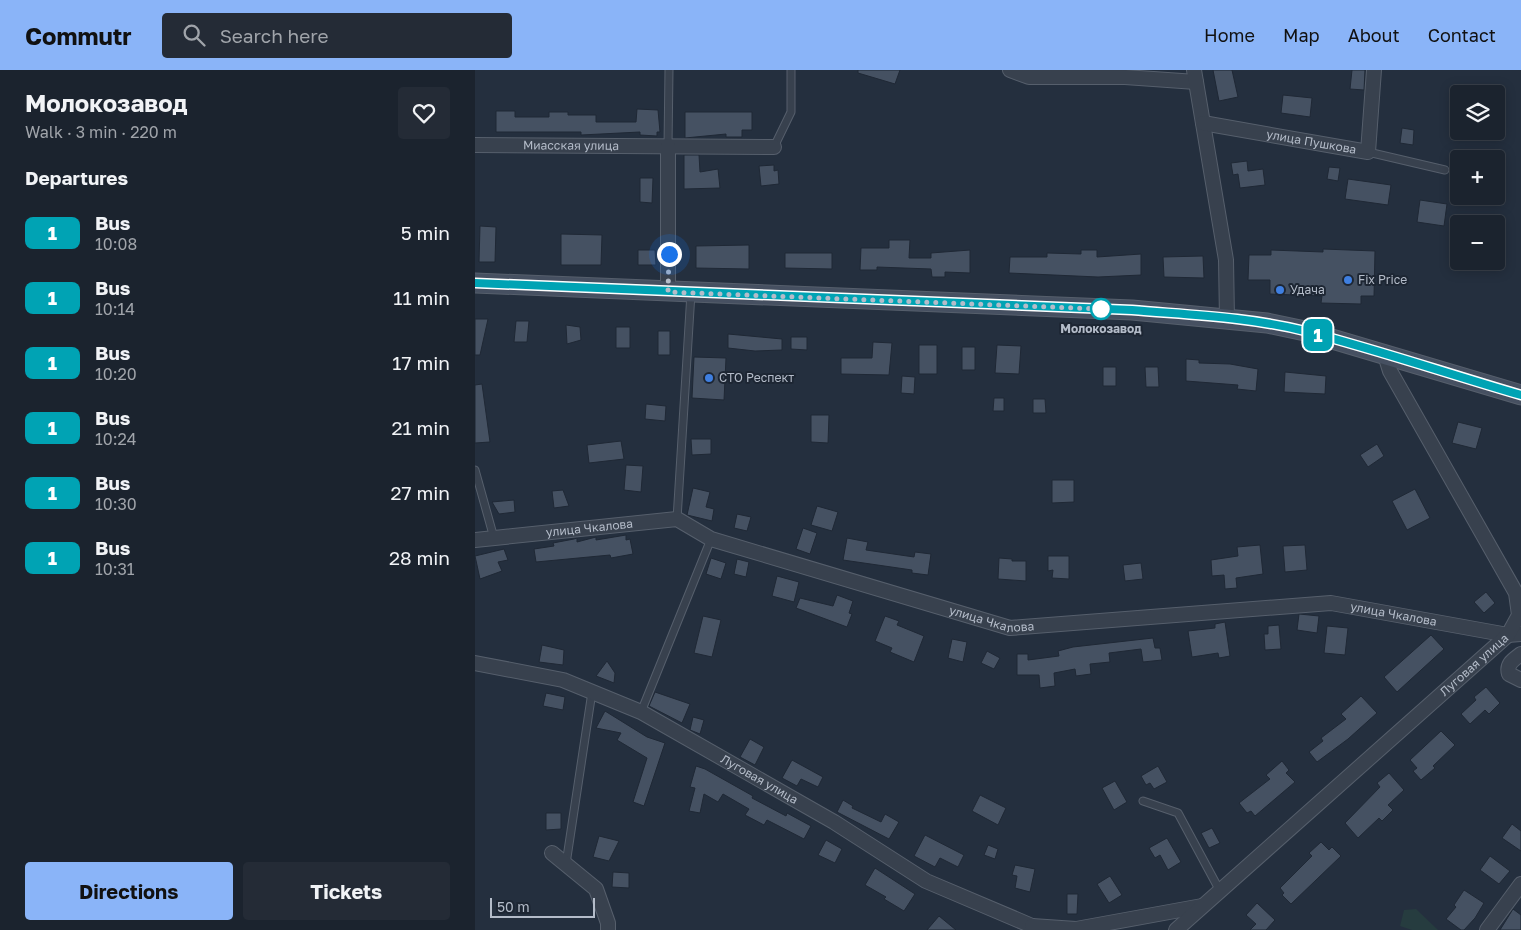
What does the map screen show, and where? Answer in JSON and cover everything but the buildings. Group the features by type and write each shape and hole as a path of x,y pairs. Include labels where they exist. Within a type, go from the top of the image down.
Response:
{"main road":[{"path":"475,283 1132,310 1227,319 1305,331 1521,395"}],"street":[{"path":"1010,70 1029,77 1195,76 1226,260 1227,319"},
{"name":"улица Пушкова","path":"1203,123 1368,152 1374,70"},
{"name":"Миасская улица","path":"475,145 774,147"},
{"path":"667,146 668,292"},
{"name":"Луговая улица","path":"1176,930 1514,635 1519,615 1516,593 1390,371 1385,355"},
{"name":"улица Чкалова","path":"475,540 677,519 711,539 1010,628 1331,603 1514,635"},
{"path":"1521,654 1507,668 1509,674 1521,680"},
{"name":"Луговая улица","path":"475,663 563,680 641,712 834,822 926,881 1034,928 1076,929 1203,906"},
{"path":"552,853 596,889 608,923 608,930"},
{"path":"1487,930 1521,884"}],"lane":[{"path":"667,146 669,70"},
{"path":"774,147 791,112 791,70"},
{"path":"1368,152 1445,170"},
{"path":"677,519 691,293"},
{"path":"475,470 494,538"},
{"path":"641,712 711,539"},
{"path":"566,864 592,692"},
{"path":"1143,801 1178,813 1220,891"}],"green space":[{"path":"1416,909 1438,930 1412,930 1400,926 1404,910"}],"bus line":[{"name":"1","path":"475,283 1132,310 1267,323 1305,331 1521,395"}],"place":[{"name":"Fix Price","path":"1348,280"},
{"name":"Удача","path":"1280,290"},
{"name":"Молокозавод","path":"1101,309"},
{"name":"СТО Респект","path":"709,378"}],"route":[{"path":"669,254 668,292 1101,309"}]}
